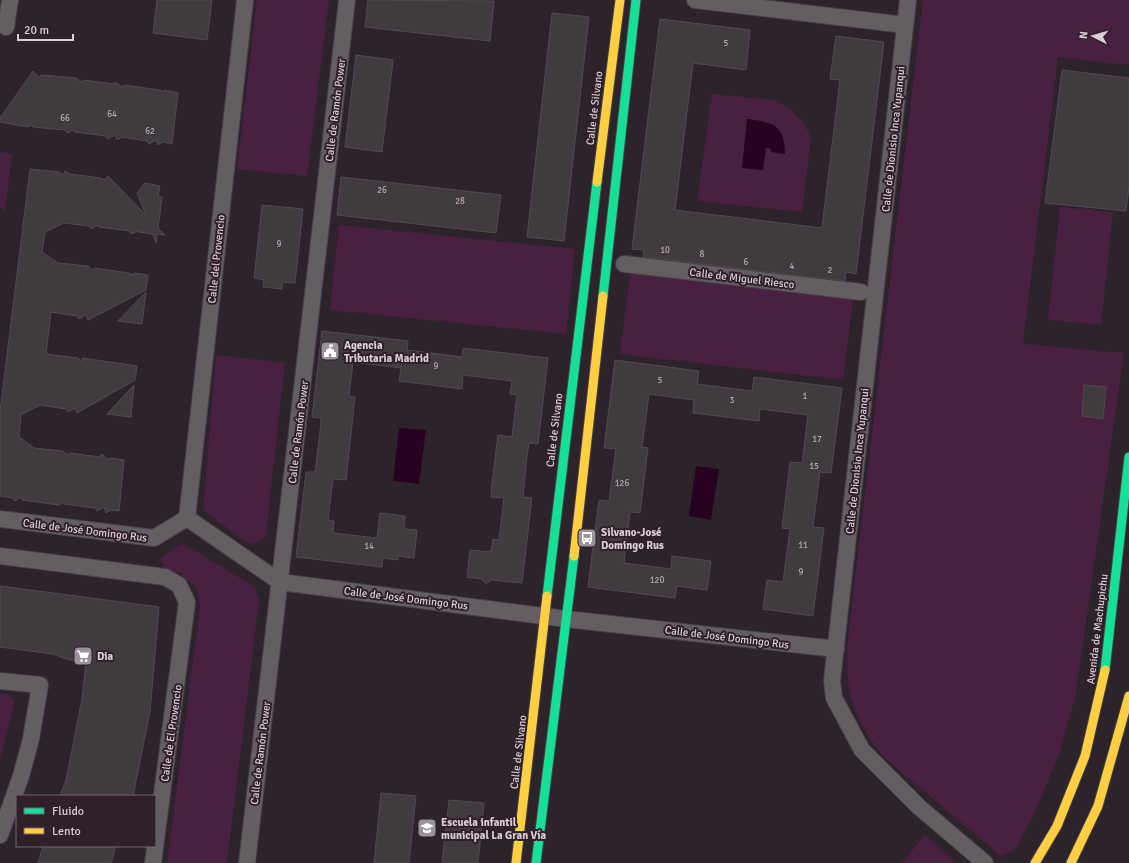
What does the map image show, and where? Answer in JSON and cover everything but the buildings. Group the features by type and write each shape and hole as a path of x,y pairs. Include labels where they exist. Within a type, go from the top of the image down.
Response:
{"street":[{"path":"6,27 10,0"},
{"name":"Calle del Provencio","path":"187,518 245,0"},
{"name":"Calle de Ramón Power","path":"247,863 347,0"},
{"name":"Calle de Silvano","path":"516,863 582,297 620,0"},
{"path":"536,863 566,618 636,0"},
{"path":"695,0 905,25"},
{"name":"Calle de Dionisio Inca Yupanqui","path":"908,0 832,681 834,698 862,750 919,807 985,863"},
{"name":"Calle de Miguel Riesco","path":"624,264 861,292"},
{"name":"Avenida de Machupichu","path":"1035,863 1058,826 1085,756 1104,680 1129,457"},
{"name":"Calle de José Domingo Rus","path":"0,519 154,538 187,518 280,582 836,650"},
{"name":"Calle de El Provencio","path":"0,556 165,577 179,585 187,602 156,840"},
{"path":"0,681 40,685 31,739 23,769 0,835"},
{"path":"1071,863 1098,806 1115,752 1129,696"},
{"name":"Calle de El Provencio","path":"153,863 155,847"}],"shaded area":[{"path":"257,0 329,0 307,176 237,169"},
{"path":"923,0 1129,0 1129,65 1058,57 1023,344 1124,353 1076,693 1060,751 1037,808 1016,848 1002,857 886,759 864,729 857,714 852,699 847,667 849,630"},
{"path":"712,94 773,100 789,108 804,123 811,138 802,212 697,201"},
{"path":"747,119 764,122 776,127 783,137 785,154 771,152 771,149 766,148 763,170 742,168"},
{"path":"0,152 12,154 5,211 0,207"},
{"path":"1060,207 1113,212 1101,325 1048,320"},
{"path":"339,225 575,249 566,334 330,310"},
{"path":"630,272 853,298 843,380 620,354"},
{"path":"216,355 285,363 266,534 261,541 256,543 247,543 203,510"},
{"path":"399,428 426,430 419,484 393,481"},
{"path":"696,466 719,469 711,520 689,516"},
{"path":"182,543 255,587 259,600 227,863 167,863 200,608 197,588 179,573 163,568 161,558"},
{"path":"0,694 8,694 15,700 0,760"},
{"path":"925,835 956,863 902,863"}],"traffic: fast":[{"path":"603,296 636,0"},
{"path":"547,596 597,182"},
{"path":"1105,670 1129,457"},
{"path":"536,863 574,556"}],"traffic: slow":[{"path":"597,182 620,0"},
{"path":"574,556 603,296"},
{"path":"516,863 547,596"},
{"path":"1035,863 1057,826 1085,756 1105,670"},
{"path":"1071,863 1098,806 1129,696"}],"place":[{"name":"Agencia Tributaria Madrid","path":"330,351"},
{"name":"Silvano-José Domingo Rus","path":"587,538"},
{"name":"Dia","path":"83,656"},
{"name":"Escuela infantil municipal La Gran Vía","path":"427,828"}]}
